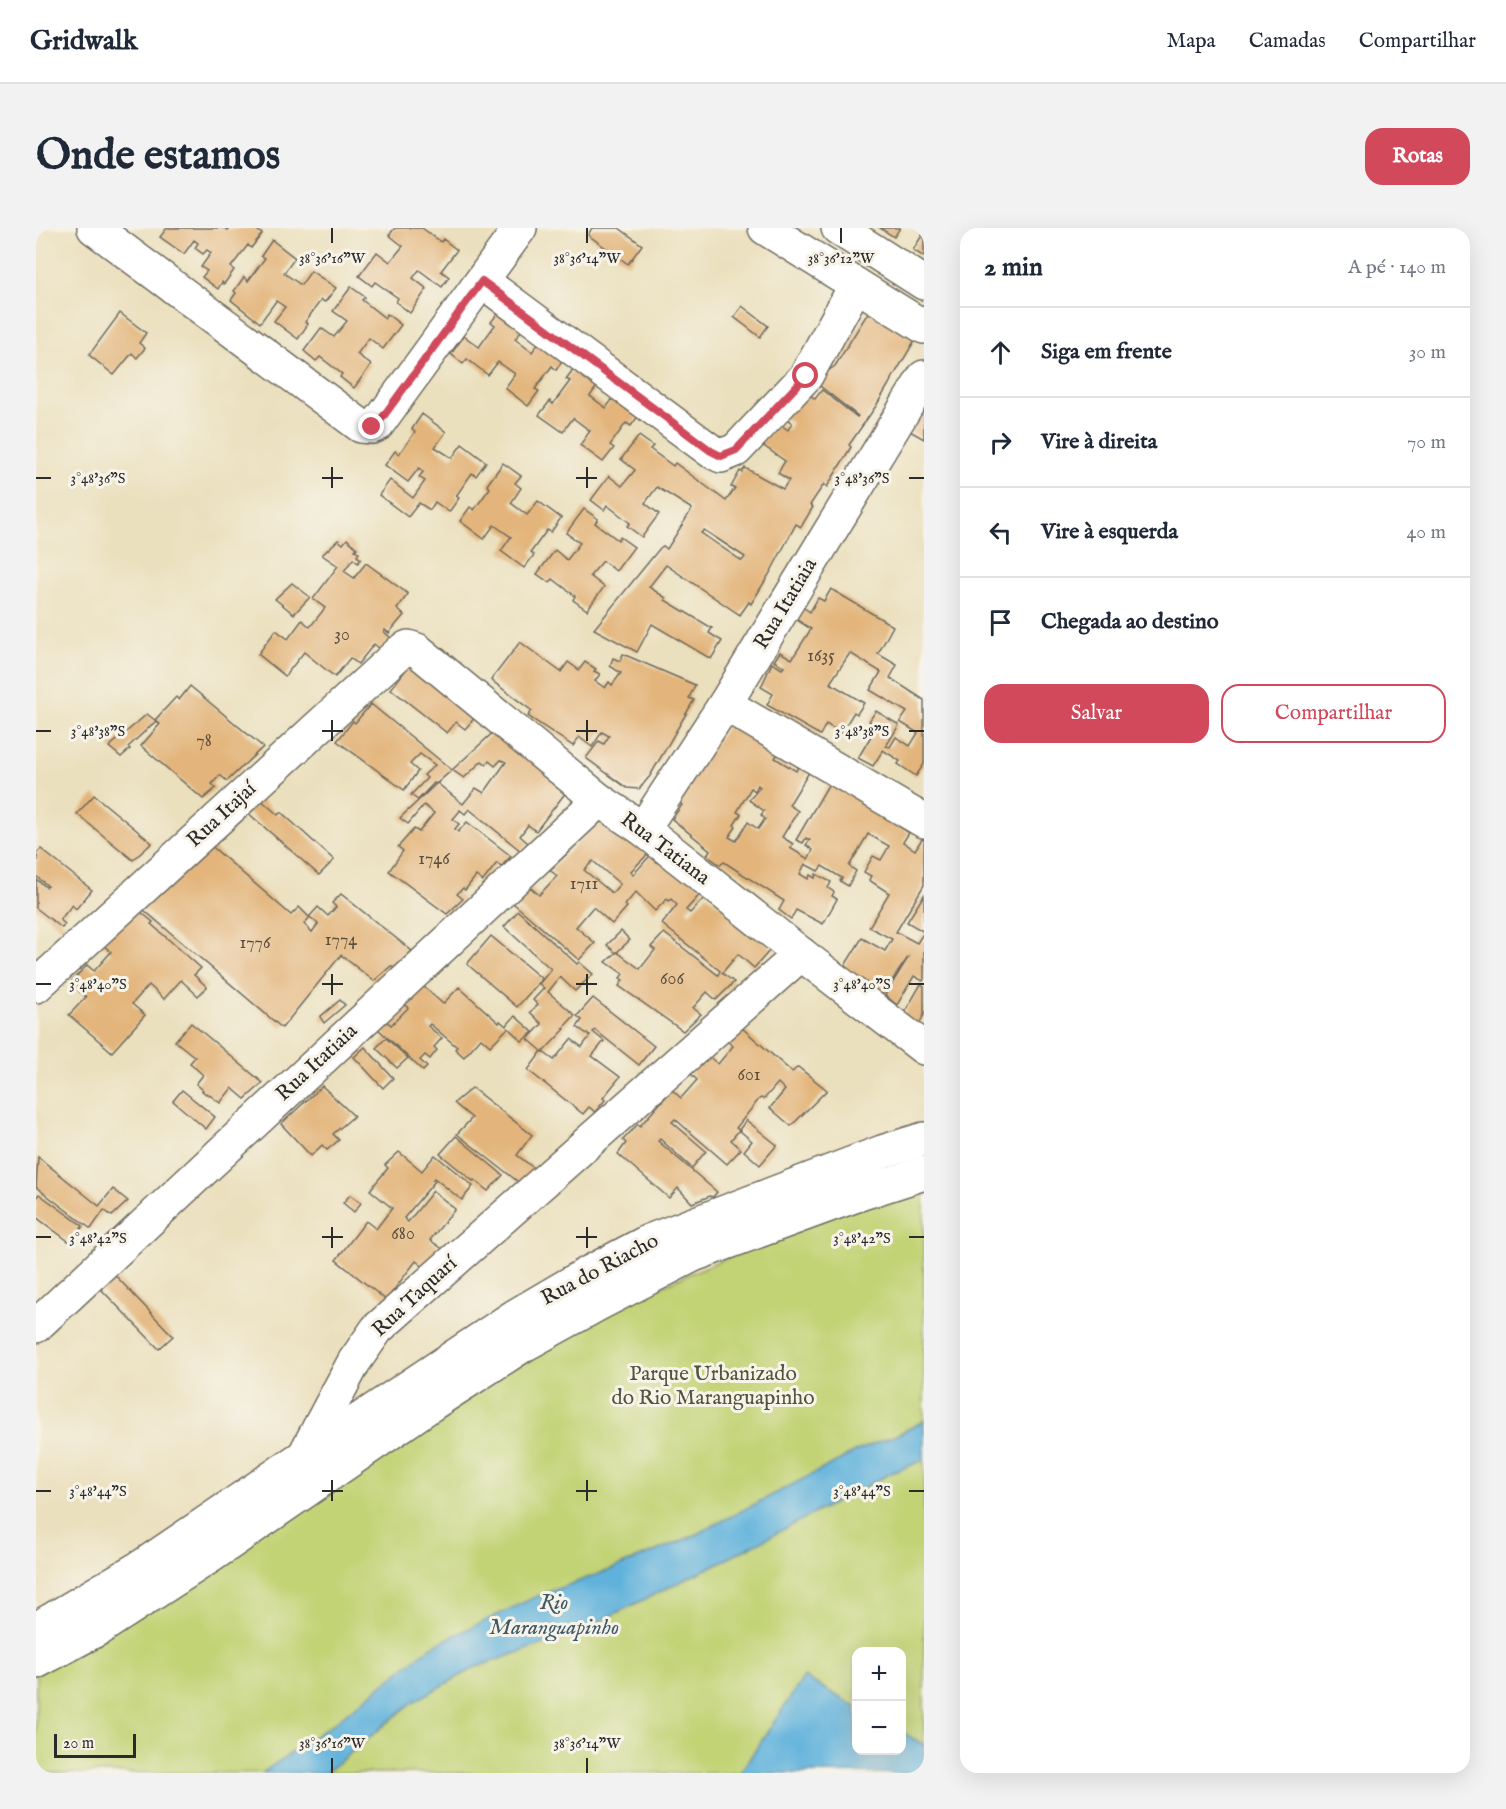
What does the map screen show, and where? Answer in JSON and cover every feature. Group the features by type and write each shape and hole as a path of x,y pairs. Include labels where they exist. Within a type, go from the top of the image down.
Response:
{"street":[{"path":"94,228 361,426 367,427 377,425 520,228"},
{"path":"765,228 924,327"},
{"path":"838,228 924,282"},
{"path":"482,281 711,451 721,456 736,450 806,376 856,285"},
{"name":"Rua Itatiaia","path":"643,830 725,704 924,377"},
{"name":"Rua Tatiana","path":"408,647 417,650 599,800 643,830 924,1048"},
{"name":"Rua Itajaí","path":"36,986 408,647"},
{"path":"725,704 924,821"},
{"name":"Rua Itatiaia","path":"36,1326 599,800"},
{"name":"Rua Taquarí","path":"36,1629 144,1565 304,1456 354,1362 377,1329 801,954"},
{"name":"Rua do Riacho","path":"304,1456 515,1316 649,1241 924,1138"},
{"path":"36,1662 100,1628 211,1556 435,1402 522,1346 600,1303 693,1255 862,1193 924,1173"}],"green space":[{"name":"Parque Urbanizado do Rio Maranguapinho","path":"924,1173 924,1421 693,1536 615,1568 334,1723 262,1773 36,1773 36,1662 522,1346"},
{"path":"924,1460 924,1745 906,1734 906,1647 852,1647 852,1705 804,1677 740,1773 326,1773 413,1702 476,1667 573,1634 727,1559 891,1473"}],"water":[{"name":"Rio Maranguapinho","path":"924,1421 924,1460 891,1473 727,1559 573,1634 476,1667 413,1702 325,1773 262,1773 334,1723 432,1646 535,1597 693,1536 859,1450"},
{"path":"804,1677 852,1705 852,1755 906,1755 906,1734 924,1745 924,1773 740,1773"}],"building":[{"path":"167,228 224,228 228,230 229,228 254,228 262,234 251,248 248,245 231,267 234,270 218,289 202,277 207,271 201,267 211,253 207,250 203,254 195,248 198,243 194,240 184,254 160,237"},
{"path":"395,228 422,228 441,242 443,239 457,250 441,271 449,277 442,287 419,270 413,278 427,289 410,313 396,302 398,298 375,282 372,286 359,276 377,252 390,262 403,246 389,235"},
{"path":"592,228 619,228 642,245 628,264 588,235"},
{"path":"880,228 900,228 894,237"},
{"path":"924,232 924,257 913,250"},
{"path":"272,240 295,258 284,273 301,285 311,271 336,288 325,302 321,300 305,322 308,324 298,339 274,321 285,307 276,301 260,323 231,300 236,293 234,291 244,277 248,281 265,258 261,256"},
{"path":"351,287 365,297 362,300 385,318 387,314 401,325 383,349 369,338 357,354 371,365 354,388 340,377 342,374 320,357 316,361 304,351 321,328 334,337 347,321 333,311"},
{"path":"742,306 768,326 760,337 734,317"},
{"path":"502,308 526,325 515,339 532,352 542,338 566,355 556,370 552,366 535,389 539,391 528,406 505,388 515,374 498,362 488,375 467,359 463,364 451,354 464,336 479,347 495,325 491,322"},
{"path":"869,311 915,340 876,406 849,445 851,447 827,487 824,484 810,505 813,507 801,527 796,524 751,604 749,602 740,615 666,565 649,587 666,598 665,600 712,628 709,633 722,641 711,659 652,624 637,652 594,629 660,548 663,546 667,549 692,509 657,487 645,503 659,514 642,537 627,526 630,523 607,505 604,510 591,500 609,476 622,486 635,470 621,459 639,436 653,446 650,449 673,466 675,463 726,501 735,488 731,487 740,471 742,472 745,468 783,489 789,480 778,473 785,461 758,442 779,424 788,430 792,423 782,416 808,393 815,399 822,390 857,417 816,383 835,366","holes":["704,530 745,557 742,561 701,533"]},
{"path":"120,313 146,333 139,343 145,348 137,358 132,353 114,375 89,355"},
{"path":"577,364 601,381 590,396 606,408 616,394 641,412 631,426 626,423 610,445 614,448 603,462 580,445 590,431 573,418 563,432 539,415 550,401 553,404 570,381 566,379"},
{"path":"924,402 924,439 908,430"},
{"path":"422,414 446,432 435,447 452,458 462,444 486,462 476,476 472,473 456,496 459,498 449,512 435,502 430,510 419,503 408,517 379,495 390,480 413,498 425,481 419,477 423,472 419,468 408,482 385,465 395,451 399,454 415,432 412,429"},
{"path":"503,463 521,476 515,483 521,488 511,503 527,515 538,501 561,518 551,532 547,530 531,552 534,555 524,568 501,551 511,537 494,525 484,539 460,521 470,507 474,510 490,488 487,485"},
{"path":"584,509 598,519 595,523 618,540 620,537 634,547 616,571 603,561 590,576 604,587 587,610 573,600 575,596 553,579 550,583 537,574 555,550 567,560 580,543 566,533"},
{"path":"347,539 357,548 355,550 359,553 357,556 361,559 358,563 353,559 344,571 354,578 366,563 408,594 397,609 404,615 389,633 385,630 384,632 391,638 381,650 374,644 358,664 350,658 335,677 304,652 285,676 258,654 276,630 288,639 302,620 310,627 325,608 313,599 338,566 322,555 338,540 343,544"},
{"path":"292,583 310,597 294,614 275,599"},
{"path":"831,589 893,626 878,654 897,665 890,678 924,700 924,764 916,776 898,764 900,761 883,750 873,766 858,758 877,726 869,721 876,711 899,725 886,746 890,747 896,737 910,746 918,733 900,722 907,712 870,690 881,672 850,653 830,683 864,703 857,714 854,712 841,733 826,724 820,735 767,705 773,694 761,687 772,663 782,669 784,667 774,661 780,652 792,659 811,629 794,618 801,606 810,612 818,598 824,601"},
{"path":"520,642 561,672 568,662 579,670 585,662 600,674 595,681 605,688 609,682 612,685 621,673 610,666 613,658 620,661 623,654 695,685 689,698 694,700 650,776 639,789 627,788 586,758 599,741 604,744 609,736 602,732 592,747 579,737 573,746 528,716 532,711 491,680"},
{"path":"412,662 477,715 465,729 456,722 447,733 391,689"},
{"path":"190,686 263,747 227,781 220,775 212,784 216,788 203,799 141,746 160,724 155,720 176,697 179,700"},
{"path":"371,704 452,770 498,728 570,787 536,831 528,825 520,836 528,843 521,851 469,809 465,814 460,810 453,819 459,824 455,829 458,832 467,822 511,856 501,867 497,863 483,881 476,876 465,890 463,888 457,894 463,899 447,914 389,871 403,851 398,847 414,829 419,832 434,813 424,805 408,824 400,818 436,784 434,783 418,800 411,795 427,778 424,775 435,765 420,754 410,764 418,771 404,790 337,741","holes":["501,760 506,762 484,793 476,788 463,804 437,783 452,770 464,778 482,761 486,764 489,761 495,766"]},
{"path":"147,714 156,721 128,747 130,749 121,757 109,747"},
{"path":"728,725 742,730 779,752 775,758 796,771 801,762 811,769 789,805 798,811 782,837 793,844 790,848 808,859 813,850 806,845 810,840 806,838 803,843 796,840 831,780 901,825 900,827 909,833 903,842 915,850 922,839 924,840 924,885 896,932 917,943 924,932 923,981 914,976 897,1005 885,995 909,956 882,995 844,967 862,938 885,951 892,939 869,927 889,893 869,880 871,876 864,872 873,856 881,860 889,846 868,834 849,866 856,871 848,886 840,881 842,878 822,866 818,871 805,864 800,874 808,879 810,875 815,878 816,874 831,882 828,888 834,892 832,896 837,899 823,924 796,910 791,919 779,910 784,901 724,862 720,865 707,855 710,850 672,819 682,805 676,801","holes":["758,785 760,787 749,800 764,811 761,815 765,819 758,829 748,822 736,841 729,837 741,814 737,812 751,788 755,791"]},
{"path":"94,795 152,843 133,860 77,814"},
{"path":"259,798 278,815 281,812 334,860 319,875 247,812"},
{"path":"608,814 652,850 631,871 633,875 655,850 704,890 686,910 690,913 707,895 772,948 754,968 738,954 722,973 734,982 716,1000 707,992 693,1008 701,1014 683,1031 619,986 623,980 620,978 623,974 606,962 617,952 640,969 655,950 651,947 664,933 718,975 720,971 662,924 677,905 671,899 669,901 667,899 655,911 636,892 612,924 593,907 576,927 595,943 579,960 513,903 529,886 539,895 557,876 550,870","holes":["593,861 620,884 612,893 584,870"]},
{"path":"208,843 291,915 299,907 309,917 318,907 328,916 336,907 332,903 341,894 412,951 394,968 391,966 374,981 341,955 282,1028 138,905","holes":["310,917 318,924 312,932 304,924"]},
{"path":"41,849 92,890 76,909 72,905 60,920 65,924 62,928 36,908 36,879 46,887 48,886 36,876 38,860 36,854"},
{"path":"924,895 924,932 907,922"},
{"path":"136,908 201,968 194,975 207,987 198,996 181,980 164,999 149,985 132,1004 145,1015 112,1052 69,1015 86,997 70,983 87,965 94,971 111,952 101,943"},
{"path":"518,911 577,964 579,962 593,974 575,991 560,977 548,992 575,1015 543,1052 554,1060 571,1039 582,1047 590,1036 577,1027 582,1020 577,1016 593,998 654,1046 639,1065 595,1030 593,1032 604,1041 592,1056 620,1077 595,1112 589,1107 583,1114 528,1070 542,1051 528,1039 542,1024 530,1012 538,1005 533,1000 544,988 539,984 551,969 504,927"},
{"path":"621,931 630,940 616,953 607,945"},
{"path":"491,936 542,979 517,1007 467,964"},
{"path":"921,984 924,986 924,1015 918,1026 903,1015"},
{"path":"423,986 443,1004 459,987 499,1023 500,1021 506,1026 515,1016 533,1032 522,1041 508,1028 490,1046 481,1038 464,1057 455,1049 457,1047 430,1024 428,1026 442,1038 434,1047 437,1050 430,1059 425,1055 420,1060 427,1067 423,1071 377,1028 386,1021 391,1025 408,1008 404,1004"},
{"path":"340,1000 345,1005 324,1023 320,1017"},
{"path":"191,1023 263,1083 245,1099 232,1088 220,1103 202,1091 196,1084 203,1075 190,1063 195,1057 175,1041"},
{"path":"742,1028 792,1072 798,1067 827,1090 791,1126 770,1108 785,1090 778,1083 764,1099 759,1099 736,1128 739,1130 731,1140 741,1149 727,1164 675,1119 672,1122 706,1151 692,1168 660,1139 658,1141 717,1192 713,1197 692,1203 678,1188 669,1198 618,1154 626,1143 623,1140 638,1124 640,1126 672,1090 681,1098 697,1080 691,1074 708,1056 718,1064 733,1046 726,1040"},
{"path":"386,1038 408,1058 397,1068 376,1048"},
{"path":"365,1047 393,1078 383,1088 354,1057"},
{"path":"322,1086 354,1116 333,1134 339,1140 327,1150 322,1145 311,1156 281,1124"},
{"path":"472,1088 532,1135 517,1155 535,1169 521,1184 457,1134 472,1118 454,1103"},
{"path":"182,1090 215,1117 206,1129 173,1101"},
{"path":"746,1120 777,1145 760,1165 744,1151 752,1141 739,1130"},
{"path":"456,1136 503,1175 488,1191 440,1154"},
{"path":"399,1152 422,1171 435,1155 473,1186 462,1200 434,1178 432,1180 435,1181 404,1218 408,1222 433,1191 455,1209 430,1240 444,1250 426,1269 416,1261 386,1300 336,1260 366,1221 376,1229 392,1208 370,1190 388,1168 385,1165"},
{"path":"38,1157 99,1206 113,1189 128,1201 112,1216 104,1210 91,1229 36,1187"},
{"path":"39,1194 83,1226 71,1243 36,1217 36,1198"},
{"path":"350,1195 361,1203 354,1212 343,1203"},
{"path":"111,1271 173,1336 159,1349 97,1285"}],"route":[{"path":"372,427 377,425 482,281 711,451 721,456 736,450 806,376"}]}
